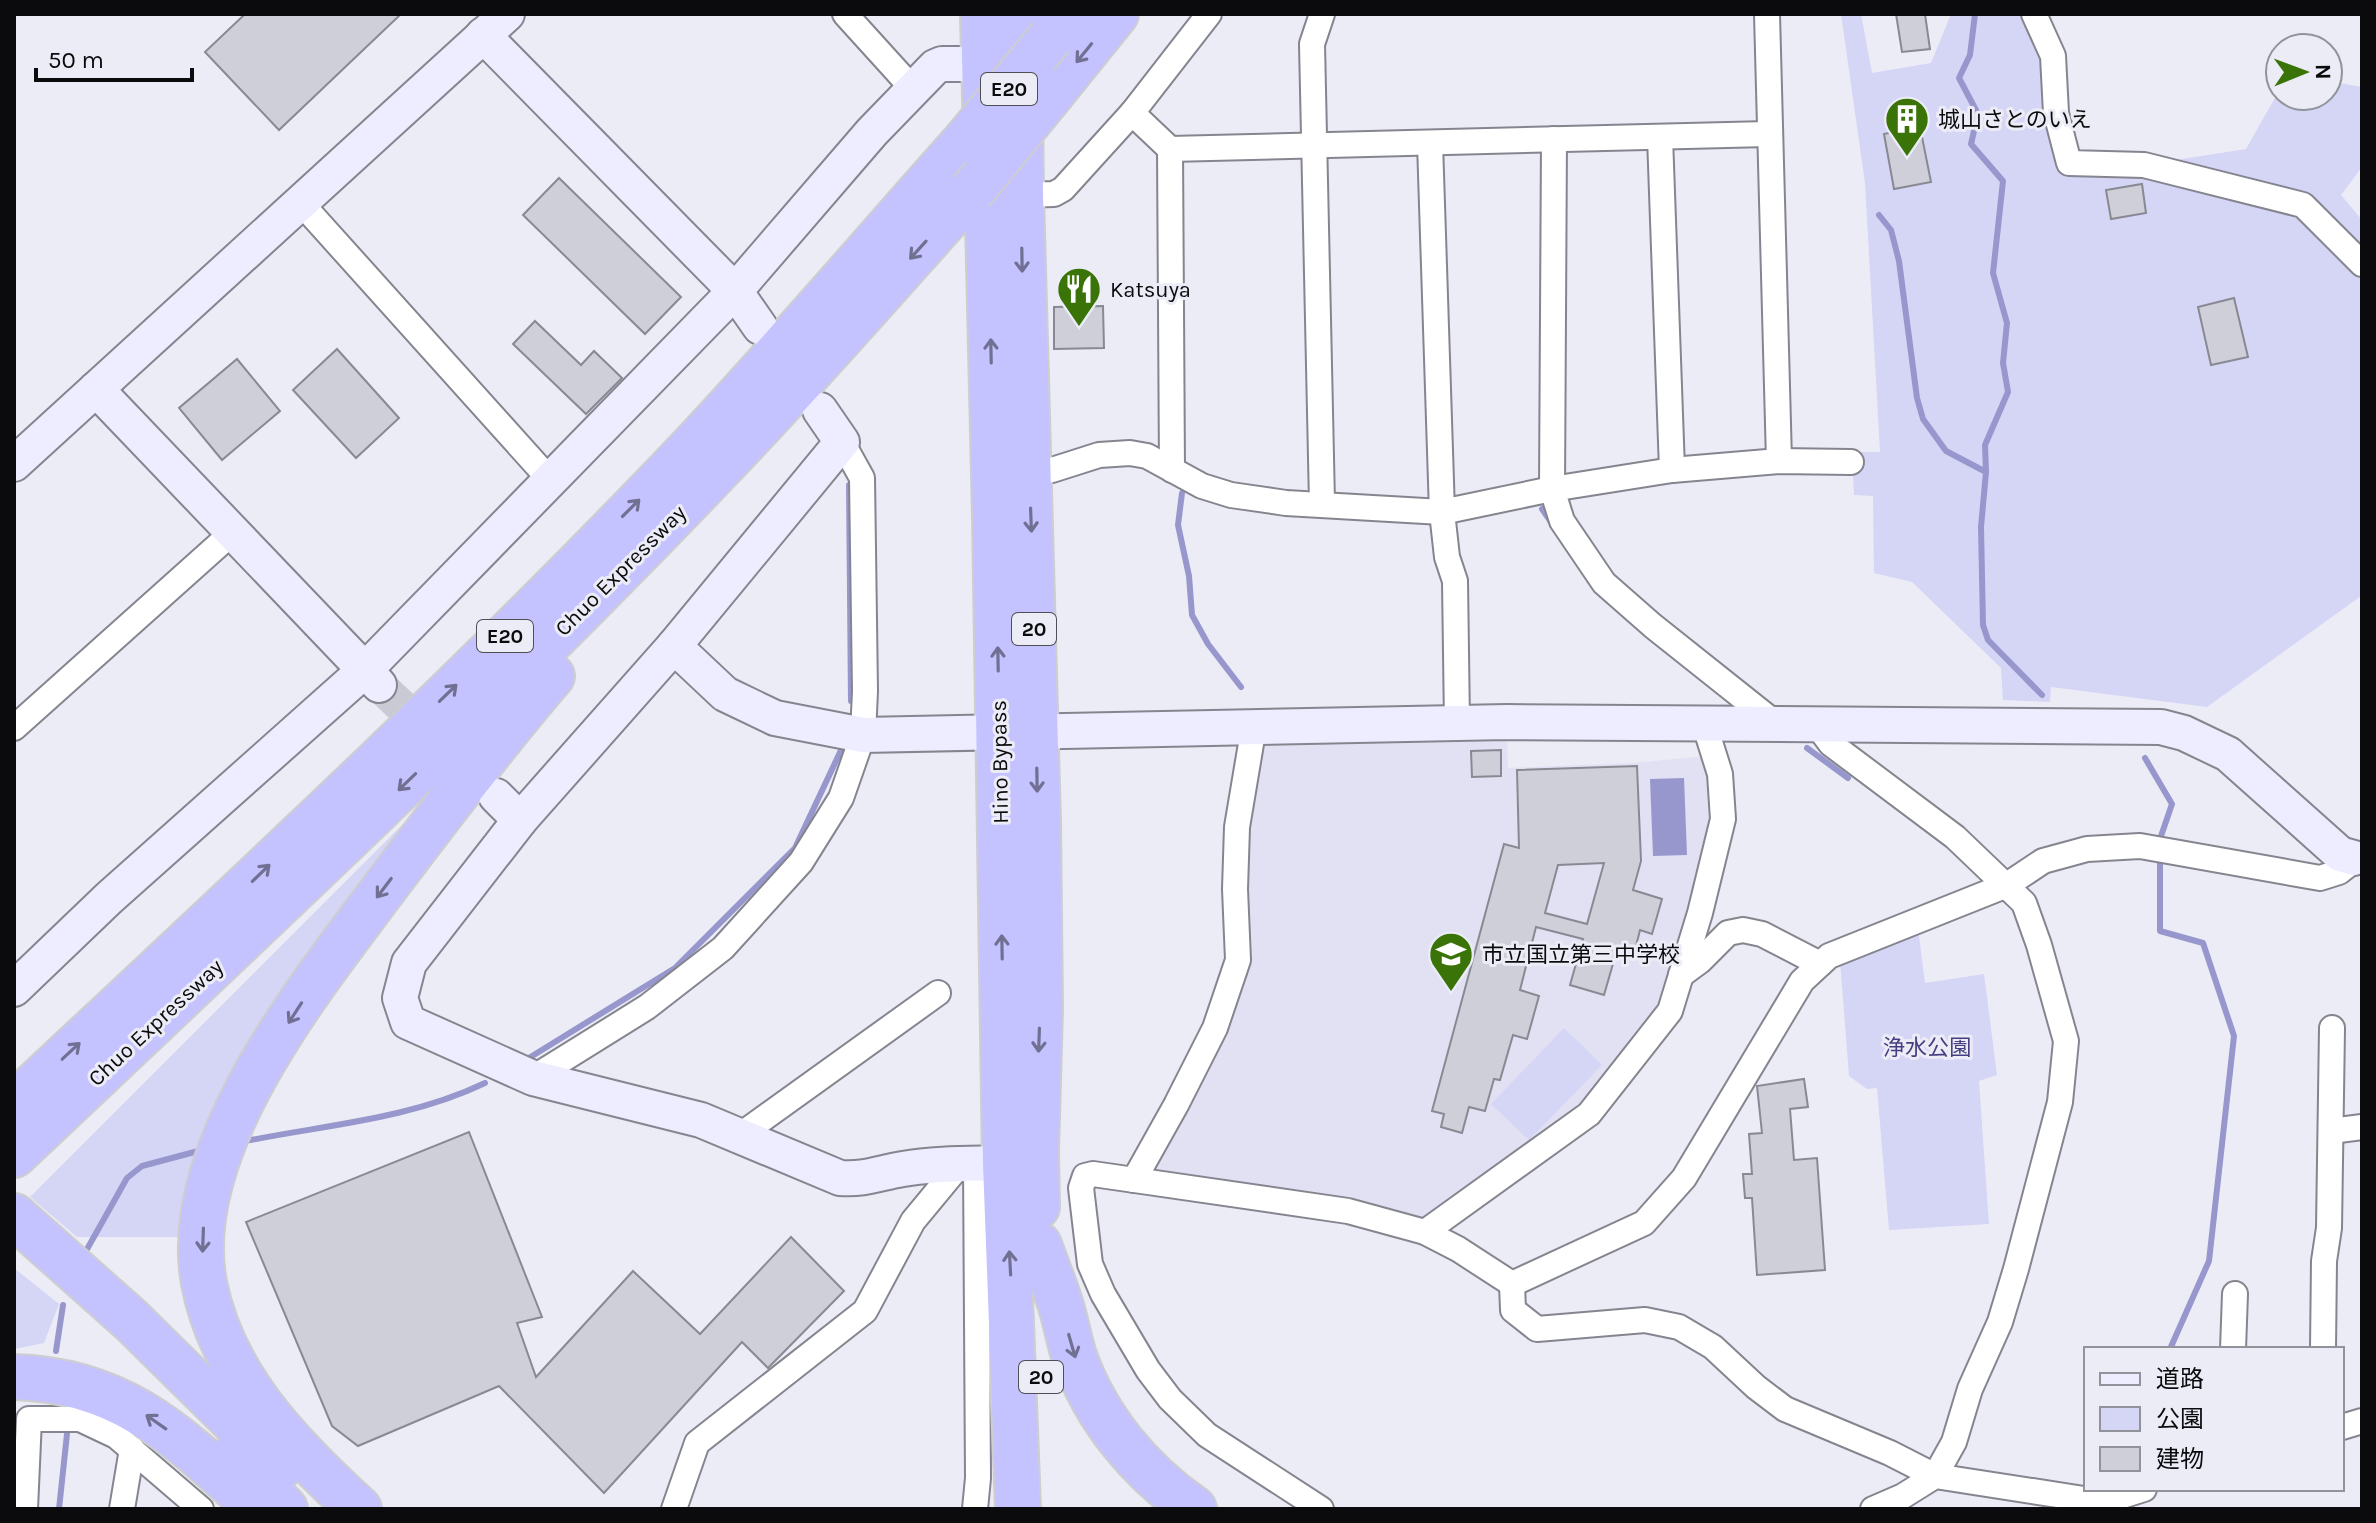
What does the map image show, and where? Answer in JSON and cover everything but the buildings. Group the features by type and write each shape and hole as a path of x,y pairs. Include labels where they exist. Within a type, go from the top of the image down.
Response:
{"highway":[{"name":"Hino Bypass","path":"983,14 1017,730 1040,1008 1036,1152 1043,1509"},
{"name":"Chuo Expressway","path":"14,1155 276,909 482,709 719,469 971,192 1116,14"},
{"name":"Hino Bypass","path":"1018,1509 1015,1384 981,1163 1017,730 1030,472 1021,195 1047,22"},
{"name":"Chuo Expressway","path":"14,1104 245,888 469,672 679,460 966,140 1047,22"},
{"path":"359,1509 307,1459 257,1402 219,1336 204,1280 201,1247 205,1206 222,1145 252,1081 348,936 476,767 626,588 719,469"},
{"path":"14,1216 131,1320 270,1458 328,1509"},
{"path":"14,1240 137,1354 285,1509"},
{"path":"1039,1245 1075,1357 1103,1416 1141,1466 1194,1509"},
{"path":"14,1377 68,1382 128,1404 174,1435 258,1509"}],"street":[{"path":"845,14 913,89"},
{"path":"1021,195 1054,194 1063,189 1132,113 1209,14"},
{"path":"1322,14 1312,44 1322,503"},
{"path":"1767,14 1779,461"},
{"path":"2034,14 2053,56"},
{"path":"2050,14 2056,113 2069,163 2144,165 2303,205 2362,264"},
{"path":"18,450 96,389 495,24 735,291 760,327"},
{"path":"14,989 109,898 372,678 551,481 735,291 872,132 935,67 942,64 984,64"},
{"path":"1132,113 1170,149 1768,134"},
{"path":"1660,137 1672,470"},
{"path":"1554,139 1552,489 1562,521 1604,583 1775,723"},
{"path":"1430,143 1442,512 1447,557 1455,581 1457,723"},
{"path":"1170,149 1172,470"},
{"path":"301,203 551,481"},
{"path":"96,389 372,678"},
{"path":"533,1078 647,1007 723,948 801,862 841,798 863,735 862,478 820,410"},
{"path":"842,442 674,646 508,808 409,963 400,998 408,1022 533,1078 701,1120 840,1178 860,1180 902,1169 981,1163"},
{"path":"1030,472 1052,470 1099,455 1147,456 1202,486 1231,495 1286,503 1442,512 1552,489 1672,470 1779,461 1851,462"},
{"path":"14,728 233,532"},
{"path":"674,646 725,694 762,712 775,718 863,735 1457,723 2161,727 2184,733 2228,754 2340,854 2358,856"},
{"path":"1425,1232 1589,1114 1670,1011 1700,913 1723,819 1720,774 1704,723"},
{"path":"1816,724 1831,744 1955,837 2024,903 2066,1041 2060,1102 2025,1239 2000,1322 1970,1389 1954,1442 1935,1476 1904,1502 1873,1509"},
{"path":"1134,1180 1215,1028 1238,960 1235,889 1237,827 1254,726"},
{"path":"1512,1284 1644,1223 1684,1178 1802,981 1829,956 2007,885 2043,861 2087,849 2140,846 2320,878 2339,872 2358,856"},
{"path":"1681,975 1728,933 1743,930 1762,934 1820,964"},
{"path":"739,1136 938,993"},
{"path":"2323,1347 2324,1261 2329,1228 2332,1028"},
{"path":"2331,1131 2362,1127"},
{"path":"674,1509 697,1443 865,1311 913,1221 981,1163"},
{"path":"975,1509 978,1478 981,1163"},
{"path":"1321,1509 1207,1435 1170,1399 1130,1343 1090,1264 1081,1188 1085,1176 1093,1174 1348,1211 1425,1232 1512,1284"},
{"path":"1512,1284 1513,1310 1537,1329 1645,1320 1679,1327 1713,1347 1785,1409 1890,1453 1935,1476 2103,1505 2139,1491"},
{"path":"2233,1347 2235,1294"},
{"path":"22,1498 29,1419 80,1419 116,1436 201,1509"},
{"path":"122,1509 132,1449"}],"shaded area":[{"name":"市立国立第三中学校","path":"1507,722 1508,768 1633,763 1715,755 1723,819 1670,1011 1589,1114 1425,1232 1134,1180 1238,960 1254,726"}],"green space":[{"path":"1841,14 1861,14 1872,73 1931,63 1951,14 2050,14 2056,113 2069,163 2144,165 2246,149 2267,112 2344,112 2344,84 2362,87 2362,167 2341,195 2362,220 2361,596 2207,707 2051,687 2050,702 2003,700 2001,668 1912,582 1874,573 1873,496 1854,495 1852,452 1880,452 1865,183"},
{"path":"449,778 214,1139 178,1237 77,1237 30,1197"},
{"name":"浄水公園","path":"1918,928 1925,983 1984,974 1997,1075 1979,1081 1989,1224 1889,1230 1877,1088 1867,1089 1849,1076 1840,960"},
{"path":"1564,1028 1602,1065 1529,1140 1491,1104"},
{"path":"14,1268 59,1304 44,1343 14,1349"}],"water":[{"path":"1684,778 1687,855 1653,856 1650,779"}],"waterway":[{"path":"1975,14 1970,55 1959,78 1978,114 1971,144 2003,181 1993,273 2007,323 2003,363 2008,392 1985,445 1981,527 1983,625 1988,640 2042,695"},
{"path":"1879,215 1891,230 1899,261 1917,398 1923,419 1946,451 1986,472"},
{"path":"849,485 851,701"},
{"path":"1182,493 1178,525 1189,576 1192,615 1208,644 1241,687"},
{"path":"1542,509 1551,522"},
{"path":"524,1061 675,968 795,848 843,746"},
{"path":"1807,748 1848,778"},
{"path":"2145,758 2172,804 2160,839"},
{"path":"2160,860 2160,931 2203,943 2234,1036 2209,1261 2171,1347"},
{"path":"241,1142 396,1113 485,1083"},
{"path":"86,1251 127,1178 142,1166 202,1150"},
{"path":"56,1351 63,1305"},
{"path":"59,1509 67,1434"}],"tunnel":[{"path":"379,685 435,738"}],"place":[{"name":"城山さとのいえ","path":"1907,158"},
{"name":"Katsuya","path":"1079,328"},
{"name":"市立国立第三中学校","path":"1451,993"}]}
